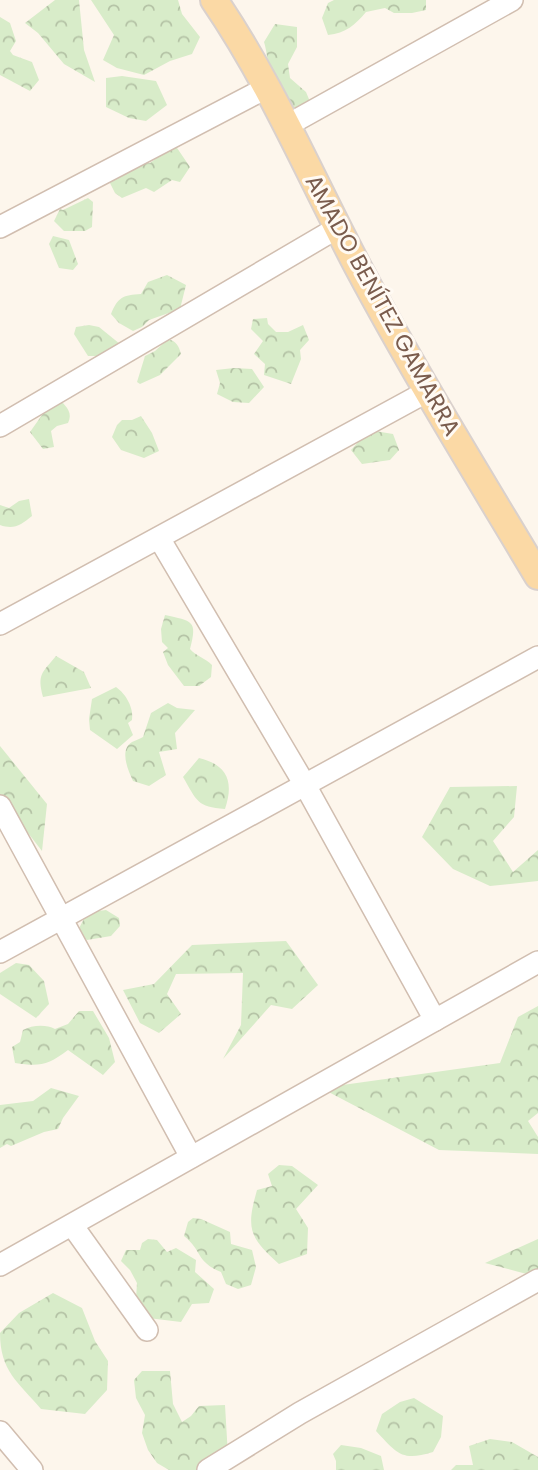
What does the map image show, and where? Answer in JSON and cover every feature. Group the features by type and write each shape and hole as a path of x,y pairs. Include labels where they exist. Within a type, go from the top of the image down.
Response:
{"main road":[{"name":"AMADO BENÍTEZ GAMARRA","path":"214,0 235,31 337,228 428,391 538,576"},
{"name":"AMADO BENÍTEZ GAMARRA","path":"226,0 235,31"}],"street":[{"path":"286,126 512,0"},
{"path":"0,227 266,88"},
{"path":"0,424 337,228"},
{"path":"0,624 428,391"},
{"path":"159,538 305,785 435,1020"},
{"path":"0,952 538,657"},
{"path":"0,806 191,1157"},
{"path":"0,1265 538,962"},
{"path":"72,1225 147,1330"},
{"path":"208,1470 300,1413 538,1280"},
{"path":"0,1432 32,1470"}],"green space":[{"path":"55,0 79,0 84,50 95,82 64,64 38,33 25,23"},
{"path":"91,0 178,0 182,14 200,37 192,54 170,61 144,75 117,68 103,60 114,35"},
{"path":"334,0 426,0 426,10 394,13 385,8 366,12 350,28 328,35 322,18 328,3"},
{"path":"0,17 10,23 16,41 10,51 13,55 32,62 39,80 30,91 0,75"},
{"path":"275,24 297,27 297,47 288,64 290,78 306,92 311,104 295,110 278,93 270,74 264,42"},
{"path":"122,76 156,81 167,105 146,121 129,118 106,107 106,78"},
{"path":"175,145 190,167 180,182 172,180 154,192 146,188 122,198 115,193 110,183 114,172 136,164 150,163"},
{"path":"88,198 93,202 92,227 85,231 64,231 54,221 60,209"},
{"path":"53,236 69,240 78,264 73,270 59,268 49,244"},
{"path":"167,275 186,285 180,309 149,320 133,331 119,323 111,314 122,298 141,294 148,282"},
{"path":"267,318 268,324 276,332 288,332 303,325 309,340 300,350 301,359 291,384 264,375 265,364 254,354 263,341 251,329 253,319"},
{"path":"76,327 99,327 120,344 105,356 88,356 74,334"},
{"path":"168,339 177,344 181,354 160,375 140,384 137,382 145,356"},
{"path":"252,369 264,387 249,403 233,402 217,394 220,383 216,370"},
{"path":"60,400 68,410 68,423 51,431 54,447 43,449 30,432 42,415"},
{"path":"141,416 159,451 144,458 121,450 112,437 122,420"},
{"path":"369,430 393,434 399,450 390,460 362,464 351,450"},
{"path":"29,499 32,516 17,526 0,525 0,505 9,508 19,501"},
{"path":"165,615 191,623 193,632 190,649 212,665 211,677 199,686 184,686 168,665 163,652 168,648 162,642 161,629"},
{"path":"56,656 84,672 91,688 43,697 42,674"},
{"path":"116,687 126,697 130,706 132,720 128,723 133,735 117,749 90,730 89,719 92,699"},
{"path":"168,703 177,708 195,710 175,733 177,749 159,752 166,775 149,786 133,781 126,760 126,750 132,742 143,737 151,713"},
{"path":"0,746 47,804 42,851 0,797"},
{"path":"199,758 217,765 226,776 229,791 225,809 209,807 199,801 183,777"},
{"path":"517,786 514,817 493,841 513,872 538,850 538,881 490,886 453,869 422,837 450,787"},
{"path":"106,910 119,918 120,926 111,936 87,940 77,933 87,916"},
{"path":"286,941 318,985 292,1009 271,1005 223,1059 241,1025 243,973 176,974 167,994 181,1014 159,1033 140,1023 123,990 154,984 192,945"},
{"path":"16,963 29,965 44,981 49,1004 36,1018 0,994 0,973"},
{"path":"538,1006 538,1113 528,1121 538,1137 538,1154 439,1150 321,1088 500,1063 518,1017"},
{"path":"79,1011 93,1011 109,1038 115,1062 103,1075 68,1050 43,1064 15,1063 12,1047 20,1042 23,1030 39,1026 55,1029 68,1024"},
{"path":"51,1088 79,1096 58,1129 0,1148 0,1105 33,1101"},
{"path":"279,1165 292,1166 318,1185 296,1209 308,1228 307,1254 279,1264 261,1247 251,1223 257,1190 272,1186 268,1174"},
{"path":"193,1218 230,1232 231,1244 252,1250 256,1267 251,1285 238,1289 226,1284 221,1272 203,1260 184,1236 188,1222"},
{"path":"148,1239 157,1240 167,1252 176,1248 196,1260 195,1272 214,1289 209,1303 192,1304 181,1322 148,1318 136,1299 137,1283 121,1261 126,1250 140,1250 142,1243"},
{"path":"538,1239 538,1277 485,1263"},
{"path":"53,1293 82,1308 95,1341 108,1361 107,1390 85,1414 41,1409 12,1375 3,1357 0,1333 19,1313"},
{"path":"142,1371 170,1371 173,1404 182,1422 199,1406 225,1405 228,1456 203,1470 169,1470 157,1463 148,1450 142,1433 145,1415 136,1398 134,1380"},
{"path":"414,1398 443,1416 441,1437 433,1452 406,1456 395,1450 376,1431 382,1414 400,1402"},
{"path":"490,1439 512,1442 538,1457 538,1470 451,1470 456,1465 473,1465 469,1446"},
{"path":"341,1445 361,1448 381,1456 384,1470 336,1470 333,1454"}]}
